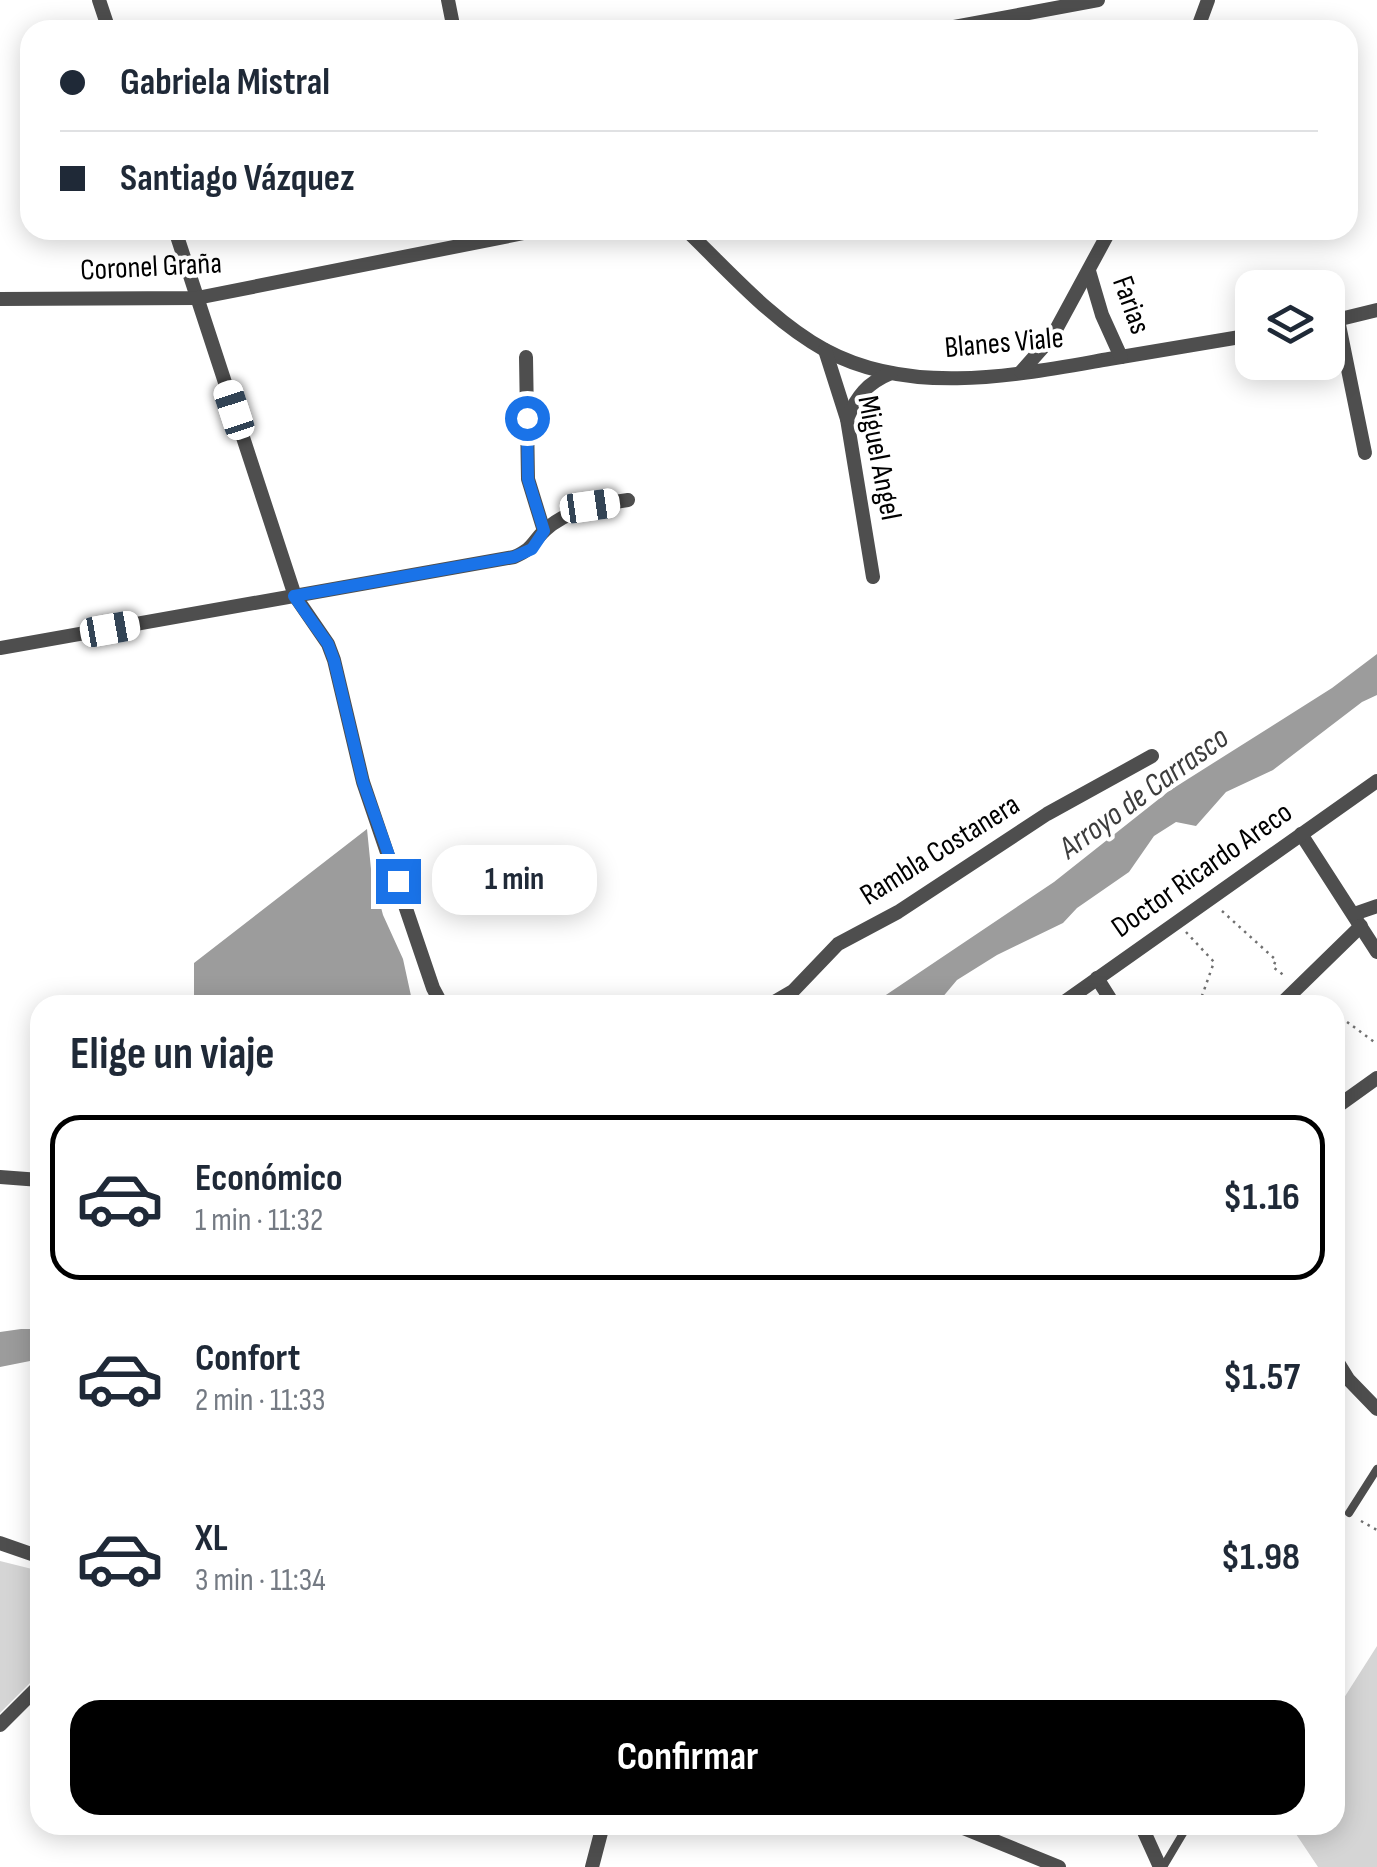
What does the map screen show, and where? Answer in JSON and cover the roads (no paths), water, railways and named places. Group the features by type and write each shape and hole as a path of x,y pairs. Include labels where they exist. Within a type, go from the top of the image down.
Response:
{"street":[{"path":"991,20 1098,0"},
{"path":"178,240 294,596 328,644 334,660 363,782 438,995"},
{"name":"Coronel Graña","path":"0,299 197,298 468,240"},
{"name":"Blanes Viale","path":"696,240 746,290 825,350 891,374 956,379 1235,338"},
{"name":"Farias","path":"1021,372 1052,338 1105,240"},
{"name":"Farias","path":"1090,271 1102,314 1121,357"},
{"path":"1345,318 1377,310"},
{"name":"Miguel Angel","path":"825,350 847,419 873,577"},
{"path":"526,357 528,479 544,531"},
{"path":"1345,370 1365,453"},
{"path":"847,419 863,390 874,380 891,374"},
{"path":"0,648 514,557 532,549 544,531 590,506 628,500"},
{"name":"Rambla Costanera","path":"786,995 838,944 898,912 1046,814 1152,756"},
{"name":"Doctor Ricardo Areco","path":"1074,995 1377,781"},
{"path":"1301,834 1377,952"},
{"path":"1291,995 1357,920 1377,906"},
{"path":"1097,978 1108,995"},
{"path":"1345,1101 1377,1078"},
{"path":"0,1176 30,1179"},
{"path":"1345,1374 1377,1409"},
{"path":"0,1543 30,1554"},
{"path":"0,1725 30,1695"},
{"path":"592,1867 601,1835"},
{"path":"981,1835 1059,1867"},
{"path":"1146,1835 1162,1867"}],"lane":[{"path":"1348,1513 1377,1469"},
{"path":"1162,1867 1182,1835"}],"water label":[{"name":"Arroyo de Carrasco","path":"1144,793"}]}
